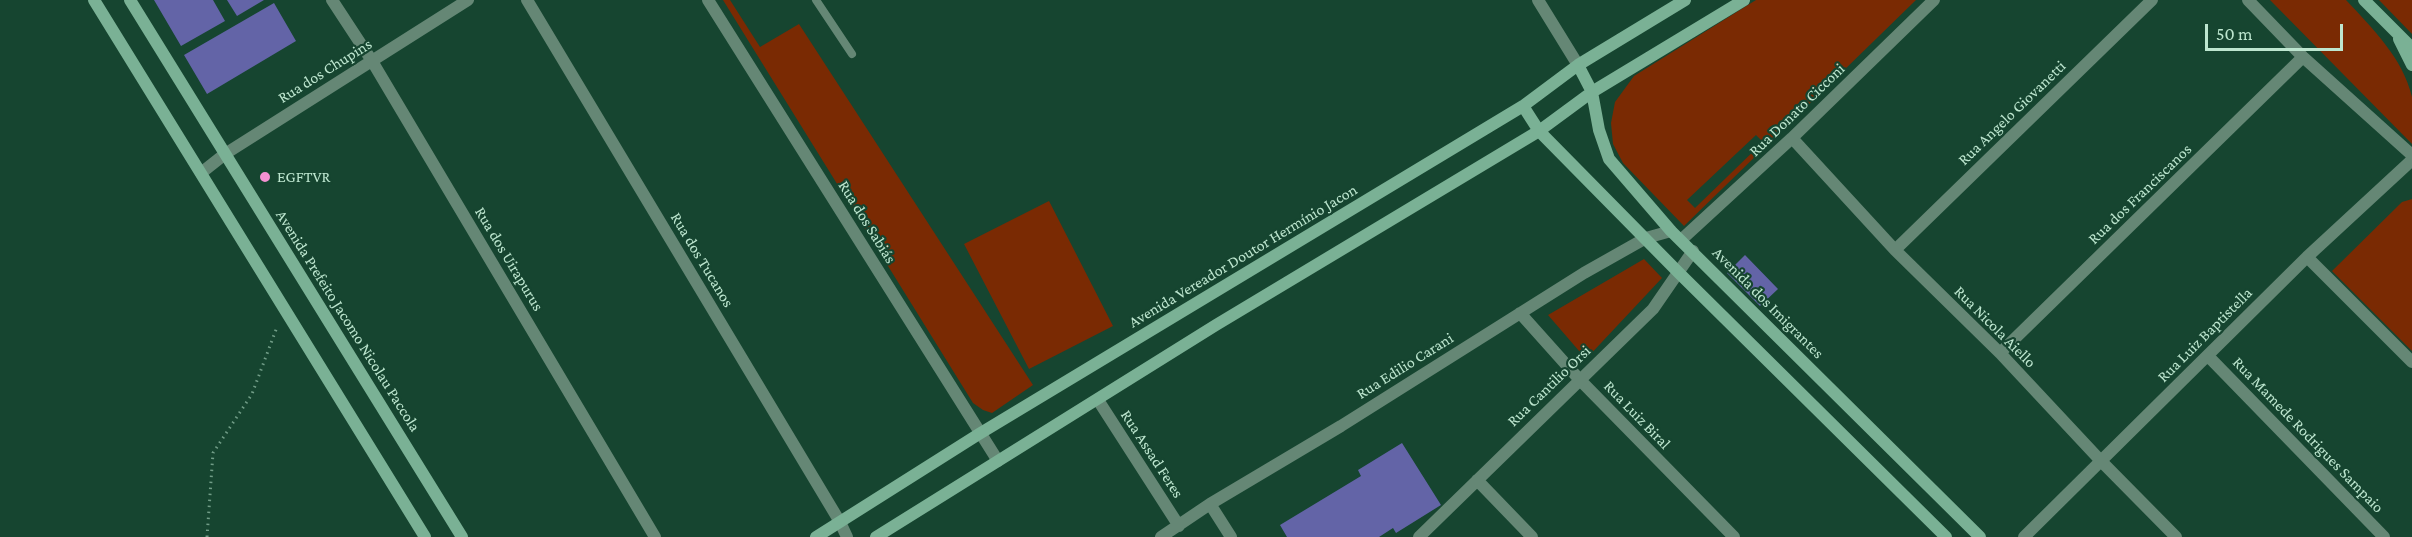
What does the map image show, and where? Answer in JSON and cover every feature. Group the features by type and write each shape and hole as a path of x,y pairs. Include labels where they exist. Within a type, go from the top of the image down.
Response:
{"street":[{"path":"94,0 425,537"},
{"name":"Avenida Prefeito Jacomo Nicolau Paccola","path":"130,0 462,537"},
{"name":"Rua dos Uirapurus","path":"332,0 372,61 656,537"},
{"name":"Rua dos Chupins","path":"201,173 225,154 468,0"},
{"name":"Rua dos Tucanos","path":"526,0 847,537"},
{"name":"Rua dos Sabiás","path":"708,0 998,461"},
{"path":"1538,0 1578,65"},
{"name":"Avenida Vereador Doutor Hermínio Jacon","path":"816,537 980,434 1523,106 1578,65 1685,0"},
{"path":"876,537 1216,325 1539,131 1592,92 1744,0"},
{"name":"Rua Donato Cicconi","path":"1680,240 1792,138 1934,0"},
{"name":"Rua Angelo Giovanetti","path":"1895,250 2152,0"},
{"path":"2248,0 2303,57 2412,157"},
{"path":"2364,0 2412,48"},
{"path":"2394,30 2412,65"},
{"name":"Rua dos Franciscanos","path":"2000,353 2303,57"},
{"name":"Avenida dos Imigrantes","path":"1578,65 1592,92 1599,130 1609,159 1671,231 1980,537"},
{"path":"1523,106 1539,131 1679,273 1947,537"},
{"name":"Rua Nicola Aiello","path":"1792,138 1895,250 2000,353 2176,537"},
{"name":"Rua Luiz Baptistella","path":"2024,537 2307,257 2412,157"},
{"name":"Rua Edilio Carani","path":"1161,537 1210,504 1350,420 1520,313 1646,238 1671,231"},
{"name":"Rua Cantilio Orsi","path":"1419,537 1653,309 1692,251"},
{"path":"2307,257 2412,362"},
{"name":"Rua Luiz Biral","path":"1520,313 1579,379 1734,537"},
{"name":"Rua Mamede Rodrigues Sampaio","path":"2208,357 2384,537"},
{"name":"Rua Assad Feres","path":"1098,400 1179,526"},
{"path":"1477,480 1532,537"},
{"path":"1210,504 1231,537"}],"lane":[{"path":"816,0 852,54"}],"path":[{"path":"207,537 213,453 252,394 284,308"}],"shaded area":[{"path":"723,0 730,0 760,47 799,24 1033,385 992,413 973,403"},
{"path":"1756,0 1916,0 1684,226 1623,163 1613,144 1611,123 1615,102 1634,76","holes":["1756,135 1763,142 1695,208 1687,200"]},
{"path":"2270,0 2346,0 2385,44 2402,69 2412,97 2412,144"},
{"path":"2379,0 2412,0 2412,34"},
{"path":"2412,199 2412,351 2332,271 2402,202"},
{"path":"1049,201 1113,326 1029,369 964,244"},
{"path":"1644,259 1662,278 1586,359 1548,315"}],"building":[{"path":"154,0 213,0 225,21 181,46"},
{"path":"227,0 264,0 237,16"},
{"path":"274,3 296,41 207,94 184,55"},
{"path":"1745,255 1778,289 1760,306 1727,273"},
{"path":"1402,443 1441,505 1396,533 1393,528 1379,537 1287,537 1280,525 1361,476 1358,470"}],"place":[{"name":"EGFTVR","path":"265,177"}]}
